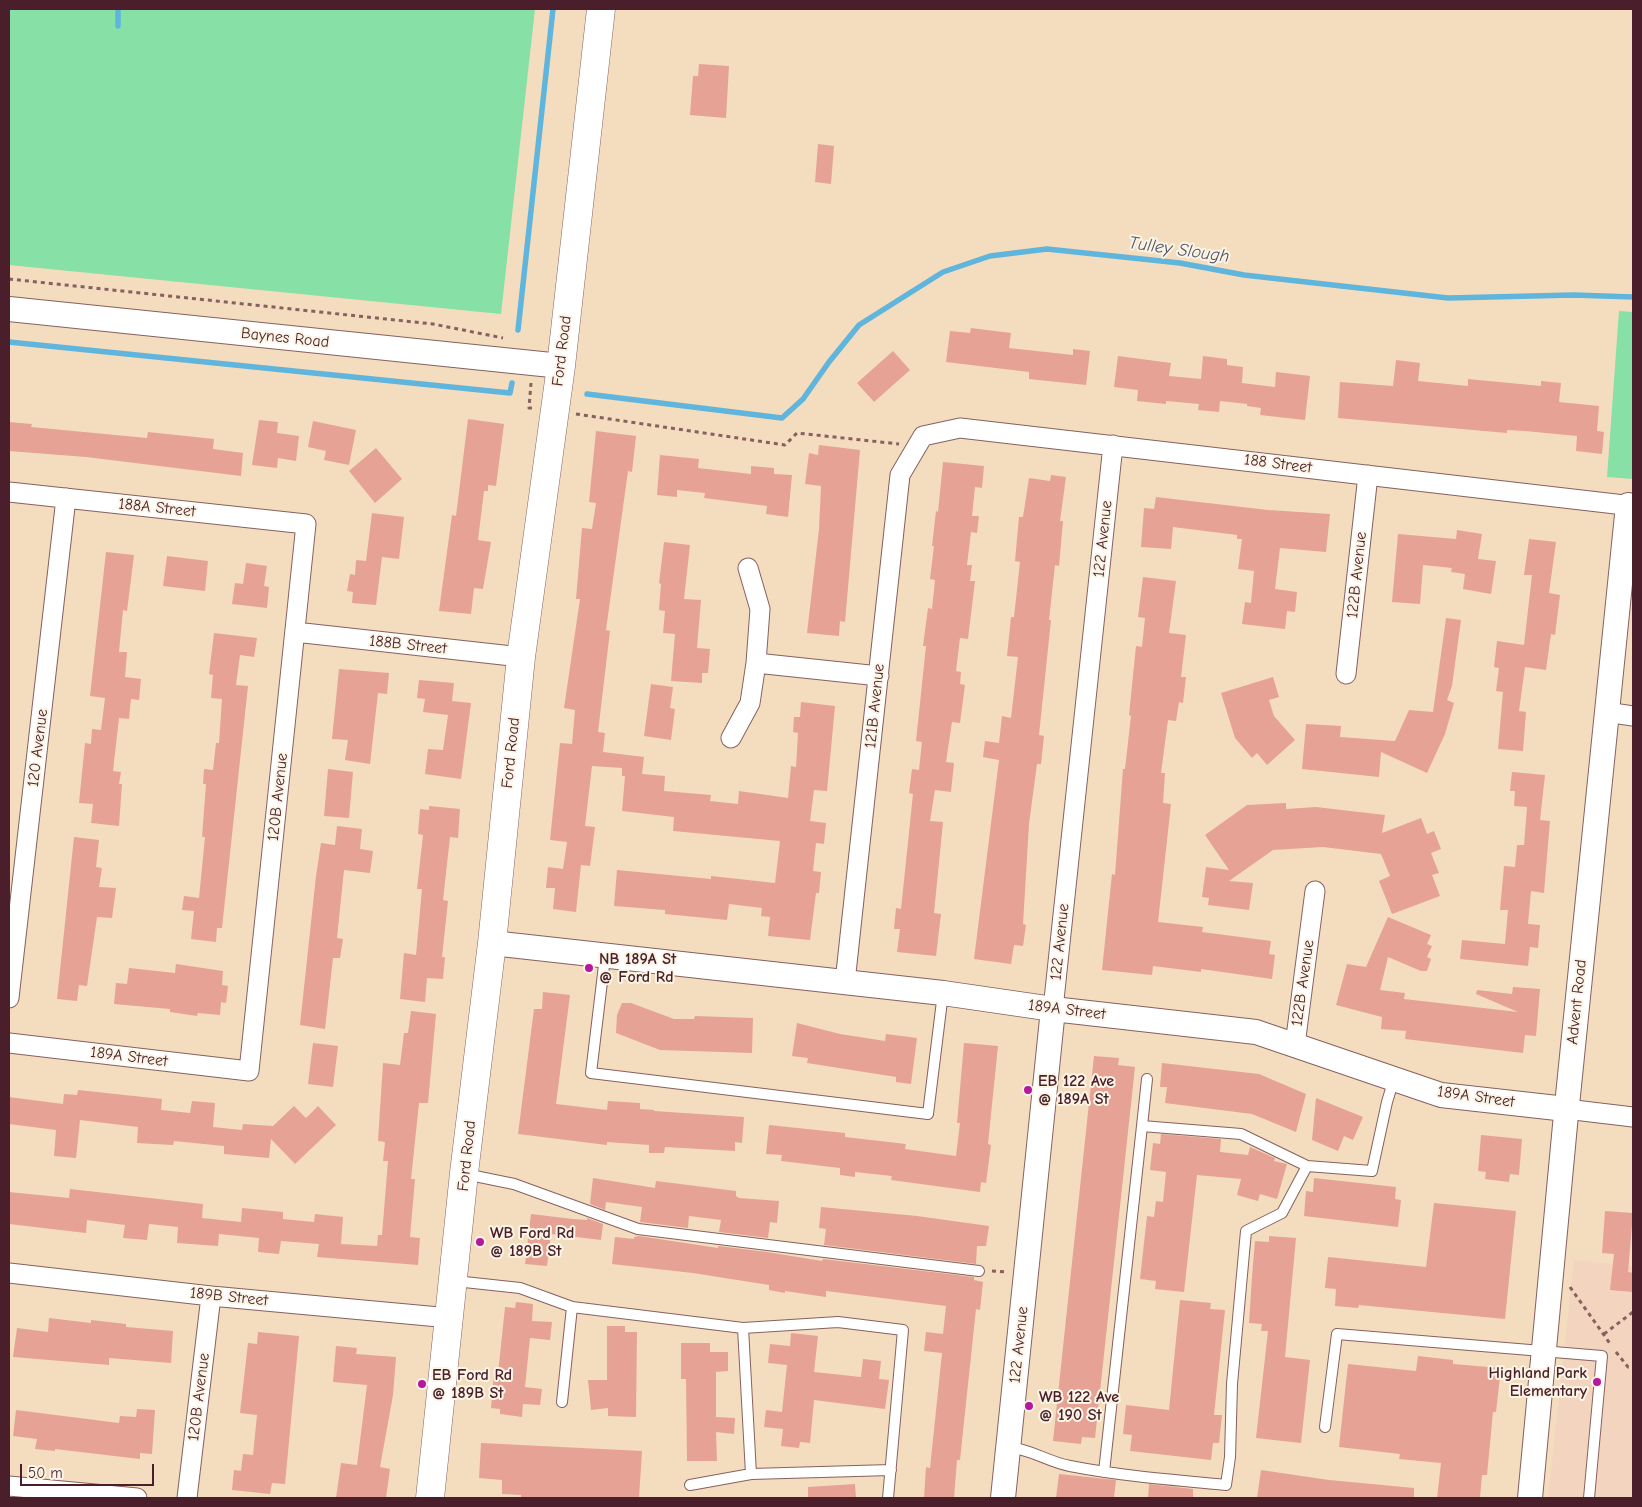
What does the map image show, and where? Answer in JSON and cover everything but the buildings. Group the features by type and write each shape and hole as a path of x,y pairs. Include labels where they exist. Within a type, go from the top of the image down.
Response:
{"main road":[{"name":"Ford Road","path":"430,1498 455,1281 464,1174 492,942 520,657 561,366 601,9"}],"street":[{"name":"Baynes Road","path":"9,310 561,366"},
{"name":"188 Street","path":"920,441 960,428 1630,506"},
{"name":"121B Avenue","path":"845,982 900,476 920,441"},
{"name":"122 Avenue","path":"1003,1498 1113,445"},
{"name":"122B Avenue","path":"1346,674 1368,475"},
{"name":"188A Street","path":"9,492 306,524"},
{"name":"120 Avenue","path":"9,998 66,498"},
{"name":"Advent Road","path":"1530,1498 1566,1109 1606,712 1630,506"},
{"name":"120B Avenue","path":"249,1071 306,524"},
{"path":"731,738 750,703 756,663 760,609 748,568"},
{"name":"188B Street","path":"295,632 520,657"},
{"path":"756,663 878,676"},
{"path":"1606,712 1633,716"},
{"name":"122B Avenue","path":"1295,1045 1315,891"},
{"name":"189A Street","path":"492,942 943,993 1053,1009 1256,1032 1441,1095 1633,1117"},
{"name":"189A Street","path":"9,1043 249,1071"},
{"name":"189B Street","path":"9,1272 211,1296 450,1318"},
{"name":"120B Avenue","path":"187,1498 211,1296"},
{"path":"9,1486 137,1498"}],"lane":[{"path":"605,956 591,1073 928,1114 943,993"},
{"path":"1104,1472 1147,1079"},
{"path":"1142,1126 1240,1134 1307,1166 1372,1172 1386,1102 1395,1079"},
{"path":"1008,1447 1024,1448 1064,1465 1104,1472 1226,1485 1230,1457 1232,1384 1246,1231 1282,1214 1307,1166"},
{"path":"464,1174 514,1184 638,1229 979,1271"},
{"path":"455,1281 520,1288 572,1307 742,1328 838,1322 903,1330 888,1498"},
{"path":"562,1402 572,1307"},
{"path":"742,1328 751,1474"},
{"path":"1325,1427 1337,1334 1602,1356 1589,1498"},
{"path":"690,1485 751,1474 891,1470"}],"path":[{"path":"9,280 433,324 505,338"},
{"path":"572,414 785,445 797,433 920,441"},
{"path":"979,1271 1026,1274"},
{"path":"1550,1281 1567,1283 1628,1368 1633,1368"},
{"path":"1604,1334 1633,1312"},
{"path":"1602,1356 1613,1348"}],"shaded area":[{"name":"Highland Park Elementary","path":"1574,1260 1633,1266 1633,1498 1548,1498"}],"green space":[{"path":"9,9 535,9 501,314 9,265"},
{"path":"1619,311 1633,312 1633,479 1607,477"}],"waterway":[{"path":"118,9 118,26"},
{"path":"518,330 553,9"},
{"name":"Tulley Slough","path":"587,394 782,418 803,399 829,362 859,325 943,272 990,256 1047,249 1180,263 1244,275 1448,298 1574,295 1633,297"},
{"path":"9,342 510,393 512,383"}],"place":[{"name":"NB 189A St @ Ford Rd","path":"589,968"},
{"name":"EB 122 Ave @ 189A St","path":"1028,1090"},
{"name":"WB Ford Rd @ 189B St","path":"480,1242"},
{"name":"Highland Park Elementary","path":"1597,1382"},
{"name":"EB Ford Rd @ 189B St","path":"422,1384"},
{"name":"WB 122 Ave @ 190 St","path":"1029,1406"}]}
